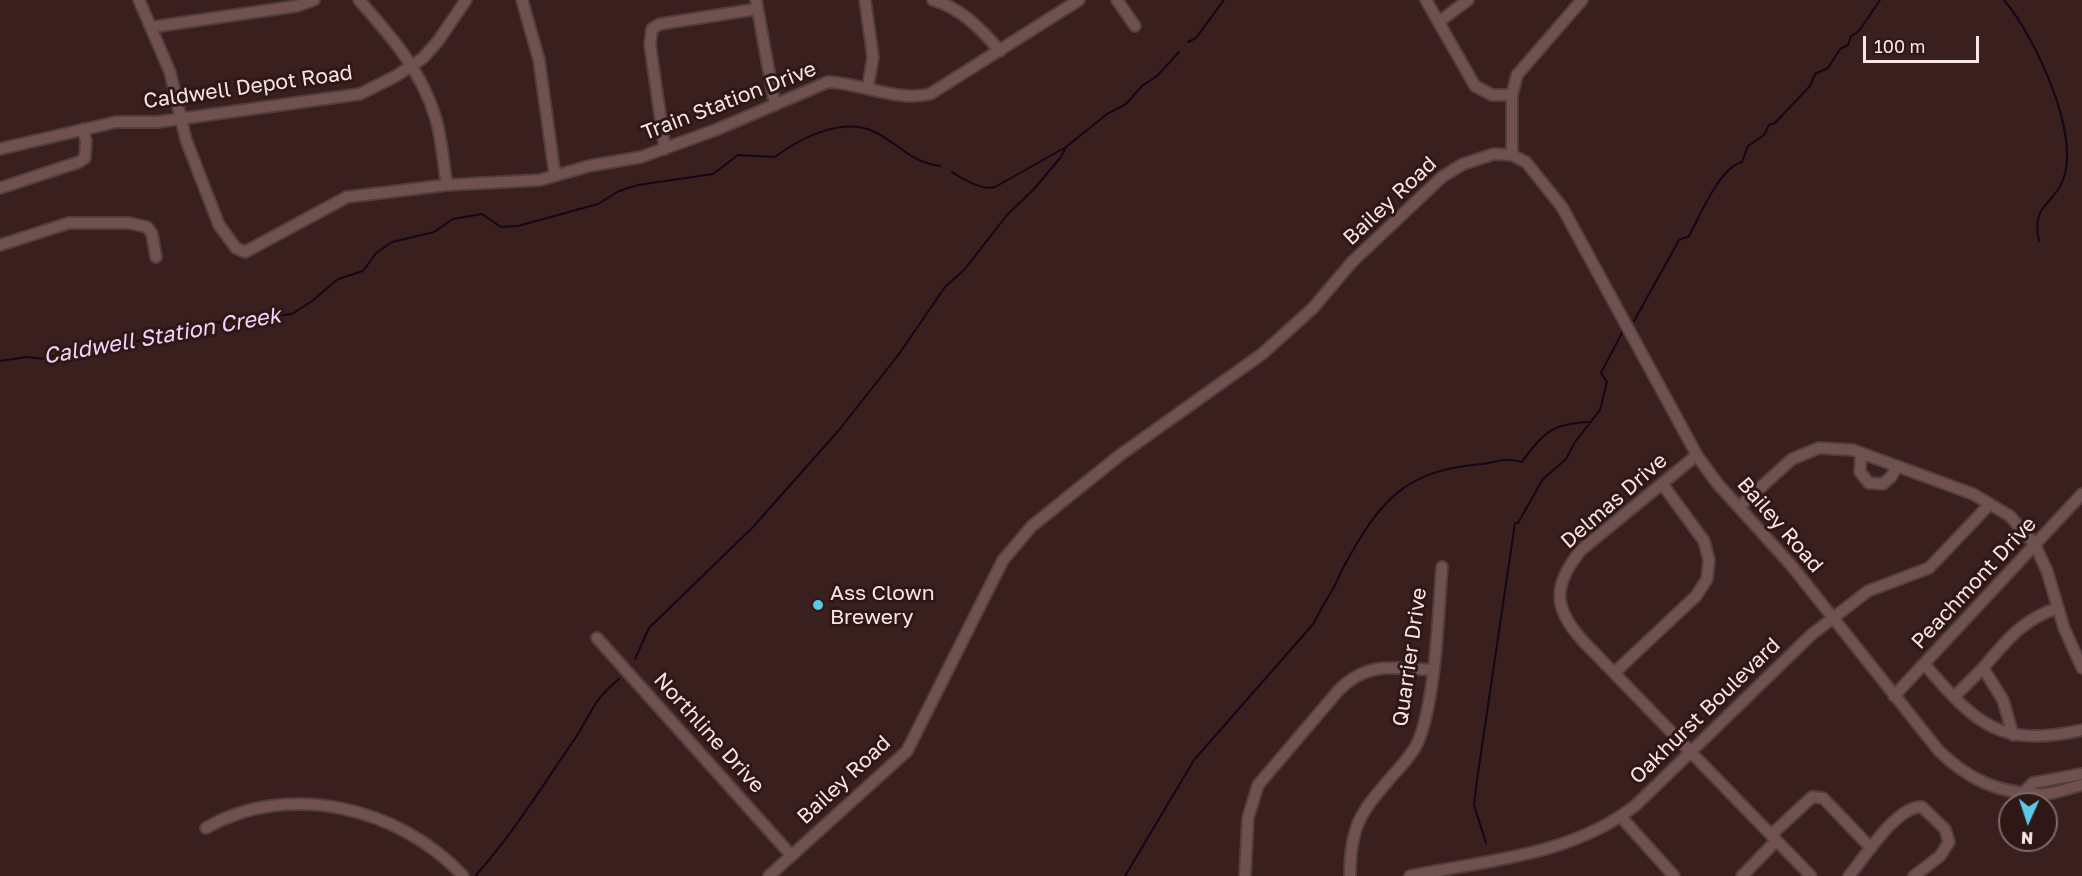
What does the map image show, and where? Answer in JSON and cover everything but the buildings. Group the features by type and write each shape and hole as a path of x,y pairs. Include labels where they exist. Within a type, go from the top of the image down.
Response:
{"street":[{"path":"139,0 152,27 174,86 180,119"},
{"path":"152,27 251,6 297,6 314,0"},
{"path":"359,0 412,65 421,80 436,117 447,184"},
{"name":"Caldwell Depot Road","path":"0,149 116,122 157,122 360,94 412,65 438,42 466,0"},
{"path":"522,0 539,60 555,176"},
{"path":"866,0 873,57 868,87"},
{"path":"933,0 960,12 979,26 1000,51"},
{"name":"Train Station Drive","path":"180,119 219,225 239,251 249,252 347,197 447,184 521,182 555,176 665,149 828,82 868,87 906,96 930,94 1079,0"},
{"path":"1116,0 1135,26"},
{"path":"1426,0 1475,86 1492,95 1512,95"},
{"path":"1439,22 1468,0"},
{"path":"1512,155 1512,95 1522,66 1582,0"},
{"path":"665,149 650,45 652,29 660,24 757,4 775,105"},
{"path":"0,188 85,158 83,129"},
{"name":"Bailey Road","path":"770,876 907,751 1003,560 1032,526 1145,435 1262,354 1313,308 1351,264 1442,177 1475,159 1494,154 1512,155 1533,169 1573,225 1697,455 1833,617 1939,751 1966,775 1996,788 2024,792"},
{"path":"0,245 69,223 129,223 147,227 152,234 156,257"},
{"path":"1739,507 1800,453 1819,448 1861,453 1990,504 2010,516 2035,545 2047,571 2064,628 2082,668"},
{"path":"1861,453 1860,472 1869,483 1883,484 1891,477 1897,466"},
{"name":"Delmas Drive","path":"1697,455 1581,550 1567,567 1561,582 1560,600 1565,619 1811,876"},
{"path":"1615,672 1696,596 1707,579 1710,560 1704,541 1662,485"},
{"name":"Peachmont Drive","path":"1894,696 2082,494"},
{"name":"Oakhurst Boulevard","path":"1410,876 1565,845 1591,835 1621,817 1691,753 1810,635 1868,591 1929,568 1990,504"},
{"name":"Quarrier Drive","path":"1350,876 1356,823 1416,746 1426,715 1442,567"},
{"path":"1954,698 2010,635 2040,613 2058,608"},
{"name":"Northline Drive","path":"597,638 791,855"},
{"path":"1925,665 1954,698 1987,726 2013,735 2032,738 2053,737 2082,730"},
{"path":"1245,876 1248,818 1258,785 1338,691 1352,677 1378,668 1431,670"},
{"path":"1983,668 2003,700 2013,735"},
{"path":"2024,792 2033,783 2082,774"},
{"name":"Bailey Road","path":"2050,792 2082,785"},
{"path":"1742,876 1773,838 1812,797 1823,798 1871,848"},
{"path":"206,828 236,815 271,807 296,805 334,807 360,812 400,828 425,843 463,876"},
{"path":"1850,876 1871,848 1908,809 1922,807 1945,829 1949,842 1940,856 1914,876"},
{"path":"1621,817 1674,876"}],"waterway":[{"name":"Caldwell Station Creek","path":"1188,42 1196,38 1224,0"},
{"path":"1634,321 1679,240 1689,236 1718,183 1726,173 1742,162 1748,146 1764,135 1769,125 1775,123 1810,86 1815,74 1828,68 1840,49 1848,45 1851,36 1859,31 1880,0"},
{"path":"2004,0 2016,16 2041,60 2052,86 2066,137 2067,160 2063,180 2059,189 2040,212 2037,229 2039,241"},
{"name":"Caldwell Station Creek","path":"952,172 979,186 995,187 1066,147 1107,114 1126,104 1179,52"},
{"name":"Caldwell Station Creek","path":"0,361 26,357 46,359 68,351 129,343 225,321 292,314 338,279 363,271 376,253 392,242 434,232 453,219 482,214 501,227 518,226 598,204 619,191 638,185 713,174 738,155 775,157 809,137 836,128 849,126 875,132 912,156 929,164 940,166"},
{"path":"635,659 649,628 753,527 839,430 899,354 945,287 964,270 1007,215 1034,189 1061,157 1066,147"},
{"path":"1486,843 1474,805 1515,523 1518,523 1543,479 1566,459 1575,442 1600,410 1607,382 1601,373 1624,329"},
{"path":"1125,876 1194,760 1314,623 1357,543 1370,523 1397,493 1433,473 1455,467 1501,460 1522,462 1536,443 1550,431 1567,424 1591,422"},
{"path":"476,875 528,808 598,700 619,679"}],"place":[{"name":"Ass Clown Brewery","path":"818,605"}]}
